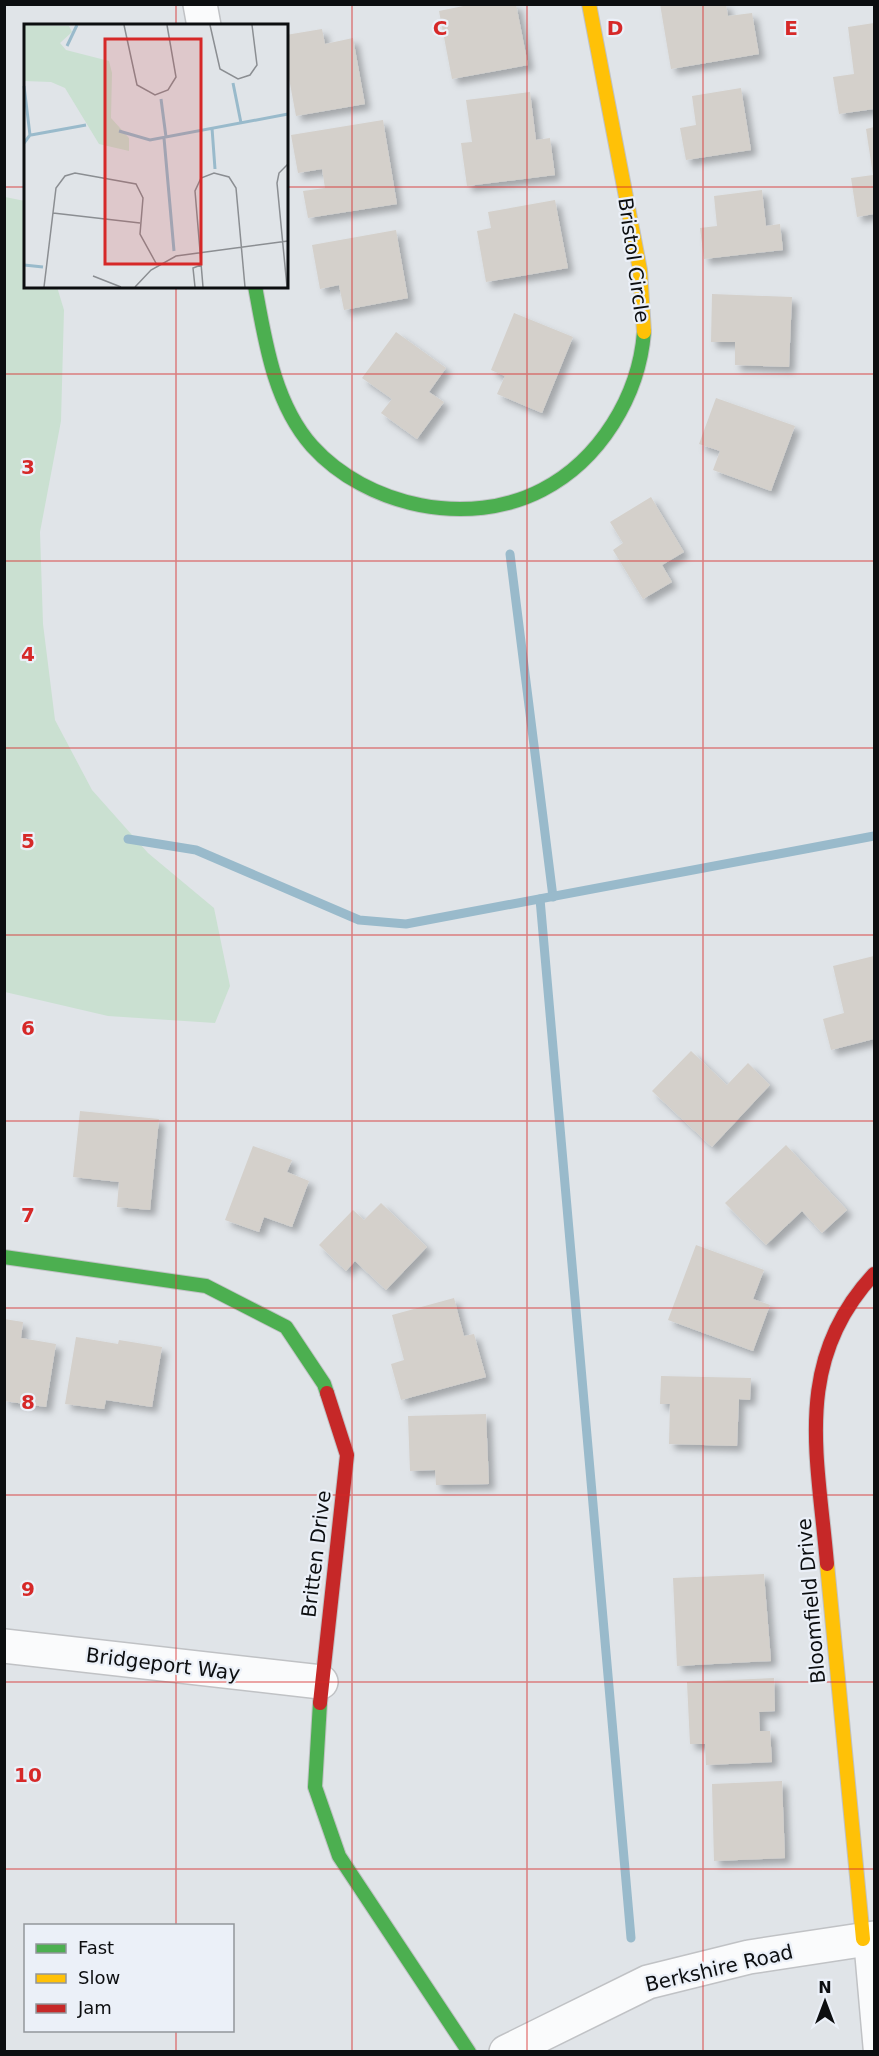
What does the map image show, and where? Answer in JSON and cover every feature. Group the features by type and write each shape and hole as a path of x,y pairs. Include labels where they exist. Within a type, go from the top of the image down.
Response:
{"street":[{"path":"200,4 204,24"},
{"name":"Bristol Circle","path":"255,288 275,377 291,417 313,447 345,477 378,493 415,505 456,509 520,500 545,489 575,468 601,440 624,405 643,344 644,308 639,262 590,4"},
{"name":"Britten Drive","path":"4,1257 206,1286 286,1327 324,1384 347,1455 321,1682 315,1787 339,1856 469,2052"},
{"name":"Bloomfield Drive","path":"869,1939 828,1580 816,1419 817,1389 833,1335 846,1308 860,1288 874,1274"},
{"name":"Bridgeport Way","path":"4,1646 321,1682"},
{"name":"Berkshire Road","path":"506,2052 648,1982 749,1957 869,1939"}],"lane":[{"path":"869,1939 873,2052"}],"green space":[{"path":"5,197 24,201 24,288 57,288 64,310 61,421 40,532 43,624 55,720 92,790 148,853 214,908 230,986 215,1023 108,1016 5,992"}],"building":[{"path":"473,4 516,4 528,65 452,79 439,11"},
{"path":"660,4 726,4 728,16 752,13 759,54 671,69"},
{"path":"874,23 874,109 839,114 833,77 854,74 848,27"},
{"path":"322,29 325,44 353,38 365,104 296,116 288,73 288,35"},
{"path":"741,88 751,150 686,160 680,128 696,125 692,96"},
{"path":"530,92 536,140 550,138 555,175 467,186 461,143 472,142 466,100"},
{"path":"383,120 397,204 308,218 303,191 325,188 322,169 298,173 291,135"},
{"path":"874,127 874,214 857,217 851,178 873,175 866,129"},
{"path":"762,190 766,226 780,224 783,250 704,259 700,228 717,226 714,196"},
{"path":"555,200 568,268 486,282 477,231 491,228 488,212"},
{"path":"396,230 408,298 344,310 339,285 320,289 312,245"},
{"path":"712,294 792,297 789,367 735,365 735,342 711,342"},
{"path":"514,313 573,337 542,413 497,394 505,376 491,370"},
{"path":"396,332 446,368 429,392 444,402 417,439 381,413 392,399 362,378"},
{"path":"716,398 795,426 771,491 713,470 720,451 699,444"},
{"path":"651,497 684,552 662,565 672,582 643,599 613,550 623,543 610,522"},
{"path":"874,956 874,1039 831,1050 823,1019 844,1013 833,966"},
{"path":"691,1051 727,1085 748,1063 770,1085 712,1147 652,1091"},
{"path":"80,1111 159,1119 150,1210 117,1207 119,1182 73,1177"},
{"path":"786,1145 847,1210 822,1233 802,1211 766,1245 725,1203"},
{"path":"253,1146 292,1160 287,1172 309,1181 292,1227 264,1217 259,1232 225,1220"},
{"path":"381,1203 427,1247 386,1290 355,1261 346,1271 319,1245 353,1210 364,1220"},
{"path":"696,1245 764,1270 753,1299 770,1305 753,1351 668,1320"},
{"path":"454,1298 464,1336 474,1334 486,1377 401,1400 391,1364 404,1360 392,1315"},
{"path":"4,1319 23,1322 21,1338 56,1344 46,1407 4,1401"},
{"path":"76,1337 118,1344 119,1340 162,1347 152,1407 106,1400 104,1409 65,1404"},
{"path":"661,1376 751,1378 750,1400 739,1399 737,1446 669,1444 670,1404 660,1404"},
{"path":"486,1414 489,1484 436,1485 435,1470 410,1471 408,1416"},
{"path":"764,1574 771,1661 677,1666 673,1578"},
{"path":"774,1678 775,1711 759,1712 760,1731 770,1731 772,1762 706,1765 705,1744 690,1744 687,1682"},
{"path":"782,1781 785,1858 714,1861 712,1784"}],"waterway":[{"path":"510,554 553,897"},
{"path":"128,839 196,850 359,920 406,924 874,836"},
{"path":"540,899 631,1938"}],"traffic: fast":[{"path":"255,288 267,349 280,391 288,411 312,446 335,467 361,484 390,497 420,505 452,509 483,508 513,502 542,490 582,462 613,424 625,402 641,356 644,332"},
{"path":"4,1257 206,1286 286,1327 324,1384 327,1393"},
{"path":"320,1703 315,1787 339,1856 469,2052"}],"traffic: slow":[{"path":"589,4 640,270 644,332"},
{"path":"827,1564 863,1939"}],"traffic: jam":[{"path":"827,1564 816,1448 816,1412 821,1376 831,1341 848,1307 874,1274"},
{"path":"320,1703 347,1455 327,1393"}]}
